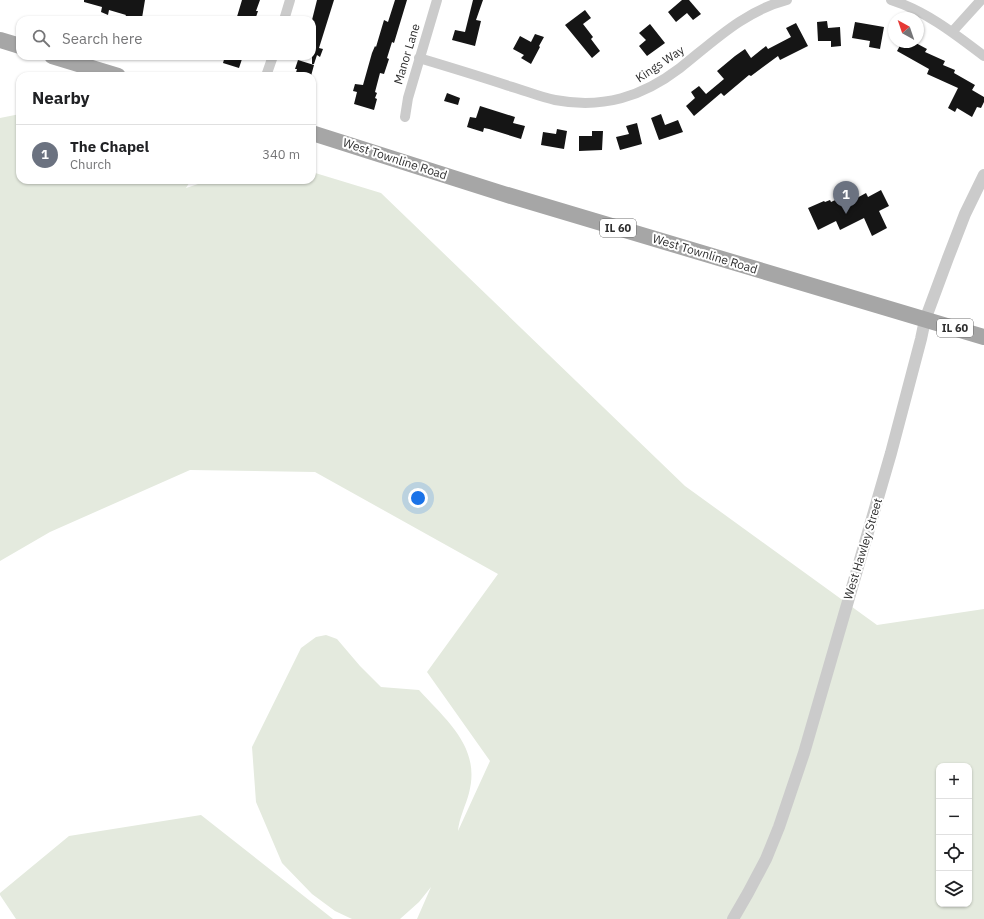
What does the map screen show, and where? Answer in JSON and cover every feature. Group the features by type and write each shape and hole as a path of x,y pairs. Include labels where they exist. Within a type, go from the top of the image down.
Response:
{"main road":[{"path":"0,40 16,45"},
{"path":"65,60 105,72"},
{"name":"West Townline Road","path":"316,134 511,196 984,337"}],"street":[{"path":"285,16 290,0"},
{"name":"Manor Lane","path":"405,117 408,98 437,0"},
{"name":"Kings Way","path":"419,58 554,100 583,104 606,102 636,94 659,83 736,23 767,7 786,0"},
{"path":"891,0 922,12 984,56"},
{"path":"952,32 981,0"},
{"path":"267,72 272,60"},
{"name":"West Hawley Street","path":"733,919 766,859 779,827 804,753 891,453 922,339 925,320 965,214 984,175"}],"shaded area":[{"path":"16,115 16,184 188,184 186,188 198,184 316,184 316,173 381,193 685,486 877,625 984,609 984,919 417,919 431,887 419,902 400,919 352,919 335,911 312,894 282,863 256,802 252,747 301,648 316,637 326,635 337,639 360,666 381,687 419,690 459,736 466,748 470,762 471,777 469,793 458,831 490,761 427,672 498,574 315,472 190,470 50,532 0,561 0,118"},
{"path":"201,815 333,919 16,919 0,895 0,893 69,836"}],"building":[{"path":"84,0 145,0 142,16 126,16 109,10 108,15 101,12 102,7 84,2"},
{"path":"242,0 260,0 256,11 258,11 256,16 237,16"},
{"path":"317,0 334,0 319,48 323,49 320,57 317,55 316,58 316,16 313,16"},
{"path":"395,0 407,0 394,43 392,42 387,58 389,59 384,74 380,73 375,92 377,93 375,98 377,99 374,110 354,104 357,92 353,91 355,84 363,85 372,53 375,46 376,47 384,20 388,22"},
{"path":"473,0 483,0 476,20 481,21 475,46 452,40 455,30 465,32"},
{"path":"682,0 689,0 701,14 693,20 687,13 676,22 668,12"},
{"path":"585,10 591,18 583,24 593,37 591,39 600,51 592,58 565,25"},
{"path":"827,21 828,28 840,27 841,46 831,47 831,41 818,41 817,22"},
{"path":"855,22 884,27 880,49 869,47 870,41 852,38"},
{"path":"796,23 808,46 780,60 778,56 751,76 749,75 724,96 721,93 694,116 686,106 695,98 691,92 699,86 706,94 724,79 717,71 735,56 745,49 751,58 766,46 768,49 791,37 786,28"},
{"path":"650,24 665,43 647,56 639,46 646,40 639,33"},
{"path":"535,34 544,37 531,64 521,58 524,55 513,49 520,36 531,42"},
{"path":"924,47 927,49 925,52 945,61 943,65 955,70 954,73 975,85 972,90 984,97 984,102 981,108 977,107 972,117 957,108 955,112 948,108 958,88 927,74 929,69 897,51 899,48"},
{"path":"224,60 242,60 239,68 223,63"},
{"path":"298,60 314,65 312,72 296,72 297,69 295,69"},
{"path":"312,60 315,60 314,64 312,64"},
{"path":"447,93 460,98 458,105 444,101"},
{"path":"480,106 515,117 513,123 525,126 521,139 489,129 484,128 483,132 467,127 470,117 476,118"},
{"path":"661,114 665,125 678,120 683,132 659,140 651,118"},
{"path":"637,123 642,144 620,150 616,137 629,134 626,126"},
{"path":"557,129 567,131 564,149 541,145 543,132 556,134"},
{"path":"592,131 603,131 602,150 579,151 579,136 592,136"},
{"path":"881,190 889,206 879,211 887,228 872,236 864,218 840,230 836,221 818,230 808,208 824,201 830,200 831,202 852,192 855,199 866,193 868,197"}],"place":[{"name":"The Chapel","path":"846,214"}]}
